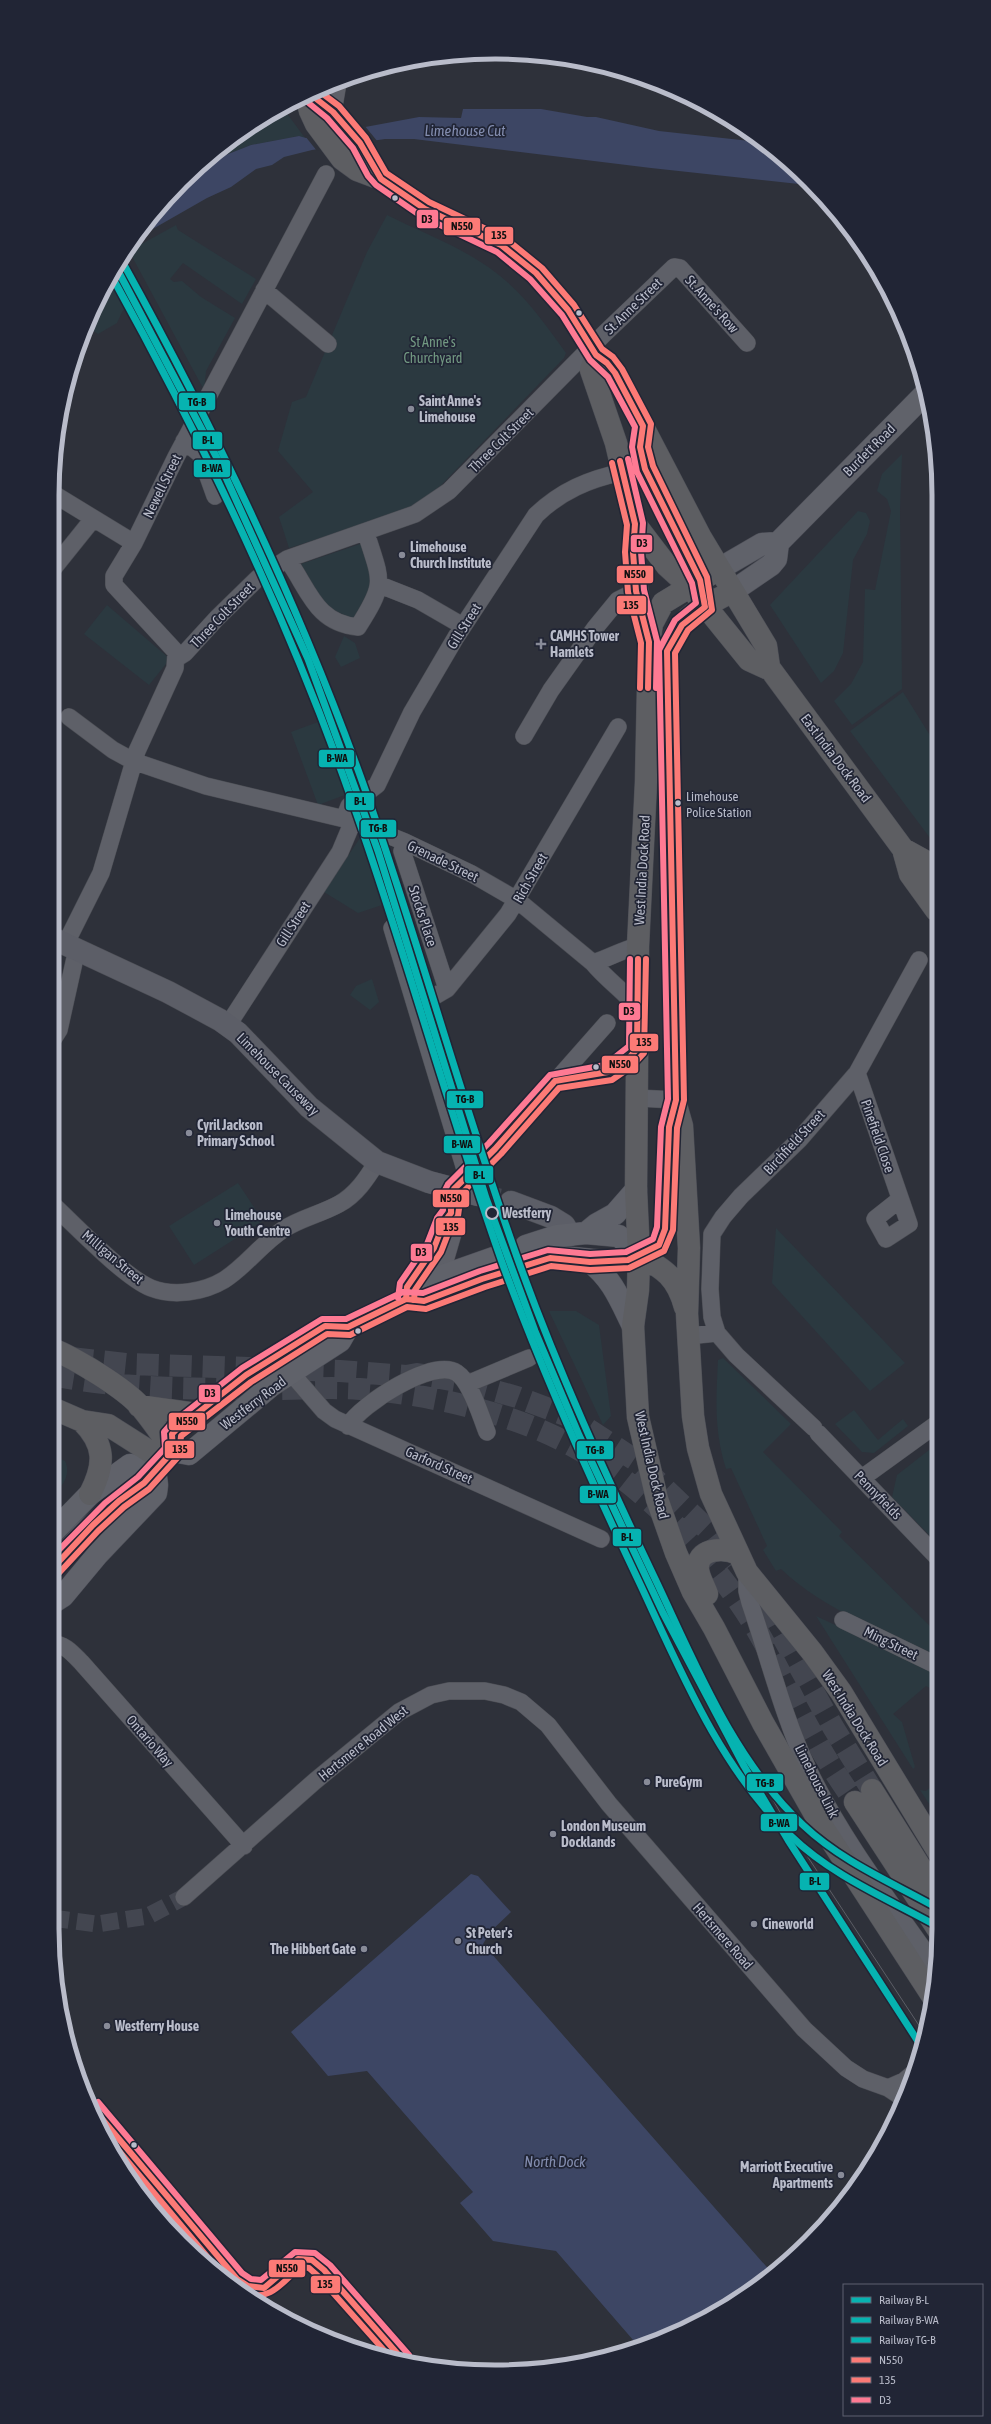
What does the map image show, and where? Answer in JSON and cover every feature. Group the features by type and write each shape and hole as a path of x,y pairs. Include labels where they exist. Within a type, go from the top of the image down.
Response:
{"highway":[{"path":"314,99 329,118 366,153 375,172 381,179"},
{"path":"308,101 310,111 329,118"},
{"path":"329,118 342,159 357,170 381,179 425,209 501,245 522,260 536,273 568,310 594,351 615,373 719,569 766,646 768,667 749,660 705,607 678,540 645,468 640,447 643,426"},
{"path":"594,351 591,370 616,443 635,524 667,566 695,584"},
{"name":"West India Dock Road","path":"635,524 633,552 636,591 649,642"},
{"name":"West India Dock Road","path":"719,569 670,598 657,610 652,624 649,642 646,782 638,946 639,1009 637,1049 636,1190 639,1255 638,1290 633,1326 638,1417 657,1499 672,1543 693,1592 714,1628 763,1723 820,1823 928,1989"},
{"name":"West India Dock Road","path":"733,591 687,617 679,626 667,651 676,1103 682,1126 689,1248 687,1314 691,1401 698,1448 705,1476 742,1563 812,1652 841,1692 932,1842"},
{"name":"East India Dock Road","path":"768,667 903,849 910,874 932,904"},
{"name":"East India Dock Road","path":"903,849 923,860 932,868"},
{"path":"639,1255 659,1245 666,1229 669,1127 676,1103"},
{"path":"639,1255 666,1271 683,1298 687,1314"},
{"path":"59,1352 66,1355 130,1397 139,1406 163,1460"},
{"path":"139,1406 196,1414"},
{"path":"59,1411 82,1420 108,1425 163,1460"},
{"path":"82,1420 91,1430 98,1442 102,1457 100,1471 90,1494"},
{"path":"714,1628 710,1600 699,1573 698,1564 709,1552 716,1550 728,1550 742,1563"},
{"path":"872,1790 932,1887"},
{"name":"Limehouse Link","path":"855,1802 932,1920"}],"main road":[{"name":"Burdett Road","path":"778,543 921,398"},
{"path":"719,569 762,544 778,543 776,559 771,565 733,591"},
{"path":"533,1250 578,1234 615,1214 636,1190"},
{"path":"533,1250 550,1258 570,1258 590,1262 628,1260 639,1255 619,1236 578,1234"},
{"path":"590,1262 601,1270 610,1280 633,1326"},
{"name":"Westferry Road","path":"59,1597 156,1493 163,1460 172,1434 273,1356 325,1326 348,1327 406,1299 417,1285 443,1285 502,1264"},
{"name":"Westferry Road","path":"59,1526 90,1494 130,1465 189,1454 272,1385 292,1374 340,1341 348,1327"}],"street":[{"path":"329,118 336,89"},
{"name":"Newell Street","path":"177,658 176,652 114,585 114,576 134,543 184,441 326,174"},
{"name":"St. Anne Street","path":"594,351 676,266"},
{"name":"St. Anne's Row","path":"676,266 747,343"},
{"path":"264,290 328,344"},
{"name":"Three Colt Street","path":"59,1030 65,943 101,873 133,761 175,668 177,658 185,654 217,618 258,578 287,559 415,514 449,491 594,351"},
{"path":"184,441 200,454 216,496"},
{"name":"Gill Street","path":"228,1025 340,852 350,806 377,784 412,712 463,626 536,515 552,500 568,490 586,482 623,472"},
{"path":"59,497 134,543"},
{"path":"59,561 93,519"},
{"path":"287,559 322,614 348,626 358,627 380,585 380,572 366,532"},
{"path":"380,585 418,600 463,626"},
{"path":"524,736 552,690 595,628 618,600 636,591"},
{"name":"Grenade Street","path":"69,717 113,750 133,761 206,786 348,820 405,842 472,874 517,900 593,963 601,973 625,992 639,1009"},
{"name":"Rich Street","path":"416,1007 447,989 508,914 618,727"},
{"name":"Stocks Place","path":"405,842 402,852 447,989"},
{"path":"392,928 416,1007 464,1180 451,1196 451,1213 456,1223 443,1285"},
{"name":"Limehouse Causeway","path":"65,943 168,992 228,1025 238,1033 309,1107 377,1162 464,1180 478,1195"},
{"path":"593,963 617,955 625,949 638,946"},
{"name":"Birchfield Street","path":"717,1333 712,1317 710,1261 711,1241 716,1226 741,1196 799,1140 856,1073 919,960"},
{"path":"494,1150 606,1023"},
{"path":"555,1081 609,1073 624,1064 637,1049"},
{"name":"Pinefield Close","path":"856,1073 899,1200"},
{"path":"637,1098 676,1103"},
{"name":"Milligan Street","path":"59,1210 140,1281 162,1291 193,1291 211,1286 225,1279 274,1235 289,1225 339,1204 364,1182 377,1162"},
{"path":"511,1202 534,1212 547,1215 578,1234"},
{"path":"533,1250 534,1212"},
{"path":"406,1299 407,1287 434,1248 444,1222 451,1213"},
{"path":"688,1336 717,1333"},
{"name":"Pennyfields","path":"717,1333 736,1355 816,1431 932,1552"},
{"path":"467,1384 529,1358"},
{"path":"348,1426 358,1412 392,1388 439,1369 448,1369 457,1372 467,1384 488,1432"},
{"name":"Garford Street","path":"292,1374 324,1411 348,1426 600,1538"},
{"path":"862,1478 932,1427"},
{"name":"Westferry Road","path":"59,1561 84,1532 121,1499 123,1489 138,1475 163,1460"},
{"name":"Limehouse Link","path":"742,1563 750,1603 776,1685 808,1767 842,1830 931,1959"},
{"name":"Ming Street","path":"843,1620 932,1663"},
{"name":"Ontario Way","path":"59,1645 69,1650 81,1662 244,1846"},
{"name":"Hertsmere Road West","path":"184,1897 244,1846 315,1781 399,1712 431,1695 448,1691 485,1691 504,1695 521,1702 548,1725 577,1762"},
{"name":"Hertsmere Road","path":"577,1762 609,1804 804,2029 846,2068 863,2079 888,2088 899,2095"},
{"path":"888,2088 905,2080"},
{"path":"103,2121 237,2279 258,2294 272,2284 287,2267 298,2259 312,2260 324,2270 398,2354"},
{"path":"146,2189 149,2185 150,2177"}],"green space":[{"path":"286,112 305,138 299,136 251,145 220,157 253,133"},
{"name":"St Anne's Churchyard","path":"387,215 453,246 491,269 523,297 566,353 564,358 420,507 289,548 279,517 313,492 278,451 292,402 306,397 367,252"},
{"path":"176,225 178,230 256,279 242,304 183,263 170,279 174,282 182,281 201,297 235,318 206,371 204,390 131,255 138,246"},
{"path":"110,290 121,291 130,302 122,312 117,323 98,334 91,329"},
{"path":"902,454 900,511 902,689 852,725 834,701 851,684 863,662 865,589 875,590 891,511 887,499 877,491 882,474"},
{"path":"858,511 866,513 870,521 867,534 853,560 843,653 834,671 821,683 770,605"},
{"path":"363,543 376,582 353,619 325,606 301,564"},
{"path":"107,605 170,659 149,685 84,634"},
{"path":"344,636 355,643 360,658 341,667 335,657"},
{"path":"903,692 932,739 932,841 850,731"},
{"path":"326,719 353,792 318,805 291,732"},
{"path":"360,838 369,839 383,882 376,885 382,905 358,913 324,892"},
{"path":"372,979 379,1002 370,1010 350,995 356,986"},
{"name":"Limehouse Youth Centre","path":"238,1183 263,1221 194,1265 169,1226"},
{"path":"776,1228 905,1363 870,1391 772,1283"},
{"path":"549,1311 576,1311 599,1325 611,1416 603,1425"},
{"path":"723,1358 791,1424 763,1452 842,1532 839,1536 932,1628 932,1655 856,1619 816,1597 781,1569 776,1571 763,1550 767,1546 731,1468 726,1469 722,1455 719,1441 716,1402 718,1360"},
{"path":"59,1368 64,1371 59,1378"},
{"path":"854,1410 878,1440 903,1419 908,1426 874,1453 862,1452 835,1424"},
{"path":"932,1448 932,1538 892,1497 897,1475"},
{"path":"59,1458 65,1461 67,1465 67,1475 59,1488"},
{"path":"816,1616 932,1670 932,1689 926,1686 893,1714 902,1722 915,1767 913,1769"},
{"path":"932,1786 932,1808 920,1790 926,1791"}],"water":[{"name":"Limehouse Cut","path":"463,109 541,109 587,117 596,117 659,131 749,141 783,167 801,184 651,168 414,139 385,139 312,150 284,157 272,165 256,169 231,187 207,198 148,232 167,208 208,167 220,157 251,145 299,136 306,138 419,117 461,118"},
{"name":"North Dock","path":"471,1874 478,1876 511,1912 491,1931 483,1944 768,2269 714,2307 663,2332 635,2342 556,2251 493,2241 460,2203 473,2192 367,2071 328,2076 291,2032"}],"pier":[{"path":"364,125 378,142 317,151 305,136"}],"tunnel":[{"path":"470,1173 494,1151"},
{"path":"478,1195 511,1202"},
{"path":"499,1256 526,1246"},
{"path":"504,1272 532,1263"},
{"path":"71,1358 127,1364 340,1371 406,1376 417,1374 463,1382 517,1397 568,1416 635,1460 706,1528 734,1563"},
{"path":"59,1376 107,1384 163,1388 339,1388 386,1391 441,1400 496,1414 547,1433 571,1445 624,1479 649,1500 673,1523 718,1573 754,1625 820,1747 855,1802"},
{"path":"765,1605 833,1727 872,1790"},
{"path":"59,1919 97,1924 148,1916 184,1897"}],"tram line":[{"path":"739,1741 792,1833 920,2028"},
{"path":"902,1888 932,1912"}],"rail line":[{"name":"TG-B","path":"125,266 158,327 224,457 255,522 314,656 341,723 386,850 478,1141 532,1299 602,1464 703,1681 757,1773 779,1800 803,1825 818,1838 851,1861 932,1905"},
{"name":"B-L","path":"119,273 218,460 308,659 378,851 486,1198 535,1331 579,1435 663,1613 744,1766 788,1840 917,2040"},
{"name":"B-WA","path":"115,282 179,402 211,466 242,531 300,663 326,730 371,856 464,1149 518,1306 586,1467 671,1652 723,1750 766,1810 791,1836 823,1863 878,1895 932,1923"}],"transit line":[{"name":"135","path":"59,1573 98,1531 124,1507 149,1489 179,1456 181,1436 251,1382 327,1334 350,1335 407,1307 426,1309 485,1287 551,1266 590,1270 629,1268 664,1251 673,1230 677,1128 684,1100 675,653 688,630 712,610 707,577 653,466 648,447 651,424 622,369 613,357 602,349 574,305 542,268 505,238 429,202 386,173 366,138 339,106 323,94"},
{"name":"N550","path":"59,1561 93,1525 119,1501 144,1483 173,1451 172,1434 176,1430 246,1375 325,1326 348,1327 406,1299 424,1301 482,1279 550,1258 590,1262 628,1260 659,1245 665,1229 669,1127 676,1100 667,651 682,625 705,607 700,580 645,469 640,447 643,426 615,373 607,363 596,355 568,310 536,273 501,245 425,209 381,179 360,143 333,112 315,98"},
{"name":"D3","path":"59,1550 105,1503 138,1477 165,1448 164,1432 171,1424 242,1368 322,1319 346,1319 403,1292 423,1293 480,1271 548,1250 590,1254 626,1252 653,1239 657,1227 661,1127 668,1099 659,650 675,620 696,603 692,583 637,472 632,447 635,427 608,377 590,360 562,315 530,279 497,252 421,216 376,185 368,176 353,148 327,118 307,102"},
{"name":"D3","path":"628,459 643,523 641,552 644,590 657,641 656,688"},
{"name":"N550","path":"620,461 635,524 633,552 636,591 649,642 648,688"},
{"name":"135","path":"612,463 627,525 625,552 628,592 641,643 640,688"},
{"name":"D3","path":"398,1298 400,1283 427,1244 437,1218 443,1210 443,1194 448,1184 489,1143 550,1075 605,1065 629,1046 630,959"},
{"name":"N550","path":"406,1299 407,1287 434,1248 444,1222 451,1213 451,1196 454,1189 495,1149 555,1081 608,1072 627,1060 637,1049 638,959"},
{"name":"135","path":"414,1300 415,1290 441,1252 451,1226 458,1216 461,1194 501,1154 559,1088 612,1080 632,1066 644,1053 646,959"},
{"name":"D3","path":"98,2102 242,2273 251,2279 261,2280 295,2252 315,2253 330,2265 409,2355"},
{"name":"N550","path":"103,2120 237,2279 248,2286 264,2288 298,2259 312,2260 324,2270 398,2354"},
{"name":"135","path":"122,2155 205,2255"},
{"name":"135","path":"259,2295 276,2289 300,2267 309,2268 318,2276 384,2350"}],"place":[{"name":"Saint Anne's Limehouse","path":"411,409"},
{"name":"Limehouse Church Institute","path":"402,555"},
{"name":"CAMHS Tower Hamlets","path":"541,644"},
{"name":"Limehouse Police Station","path":"678,803"},
{"name":"Cyril Jackson Primary School","path":"189,1133"},
{"name":"Westferry","path":"492,1213"},
{"name":"Limehouse Youth Centre","path":"217,1223"},
{"name":"PureGym","path":"647,1782"},
{"name":"London Museum Docklands","path":"553,1834"},
{"name":"Cineworld","path":"754,1924"},
{"name":"St Peter's Church","path":"458,1941"},
{"name":"The Hibbert Gate","path":"364,1949"},
{"name":"Westferry House","path":"107,2026"},
{"name":"Marriott Executive Apartments","path":"841,2175"}]}
